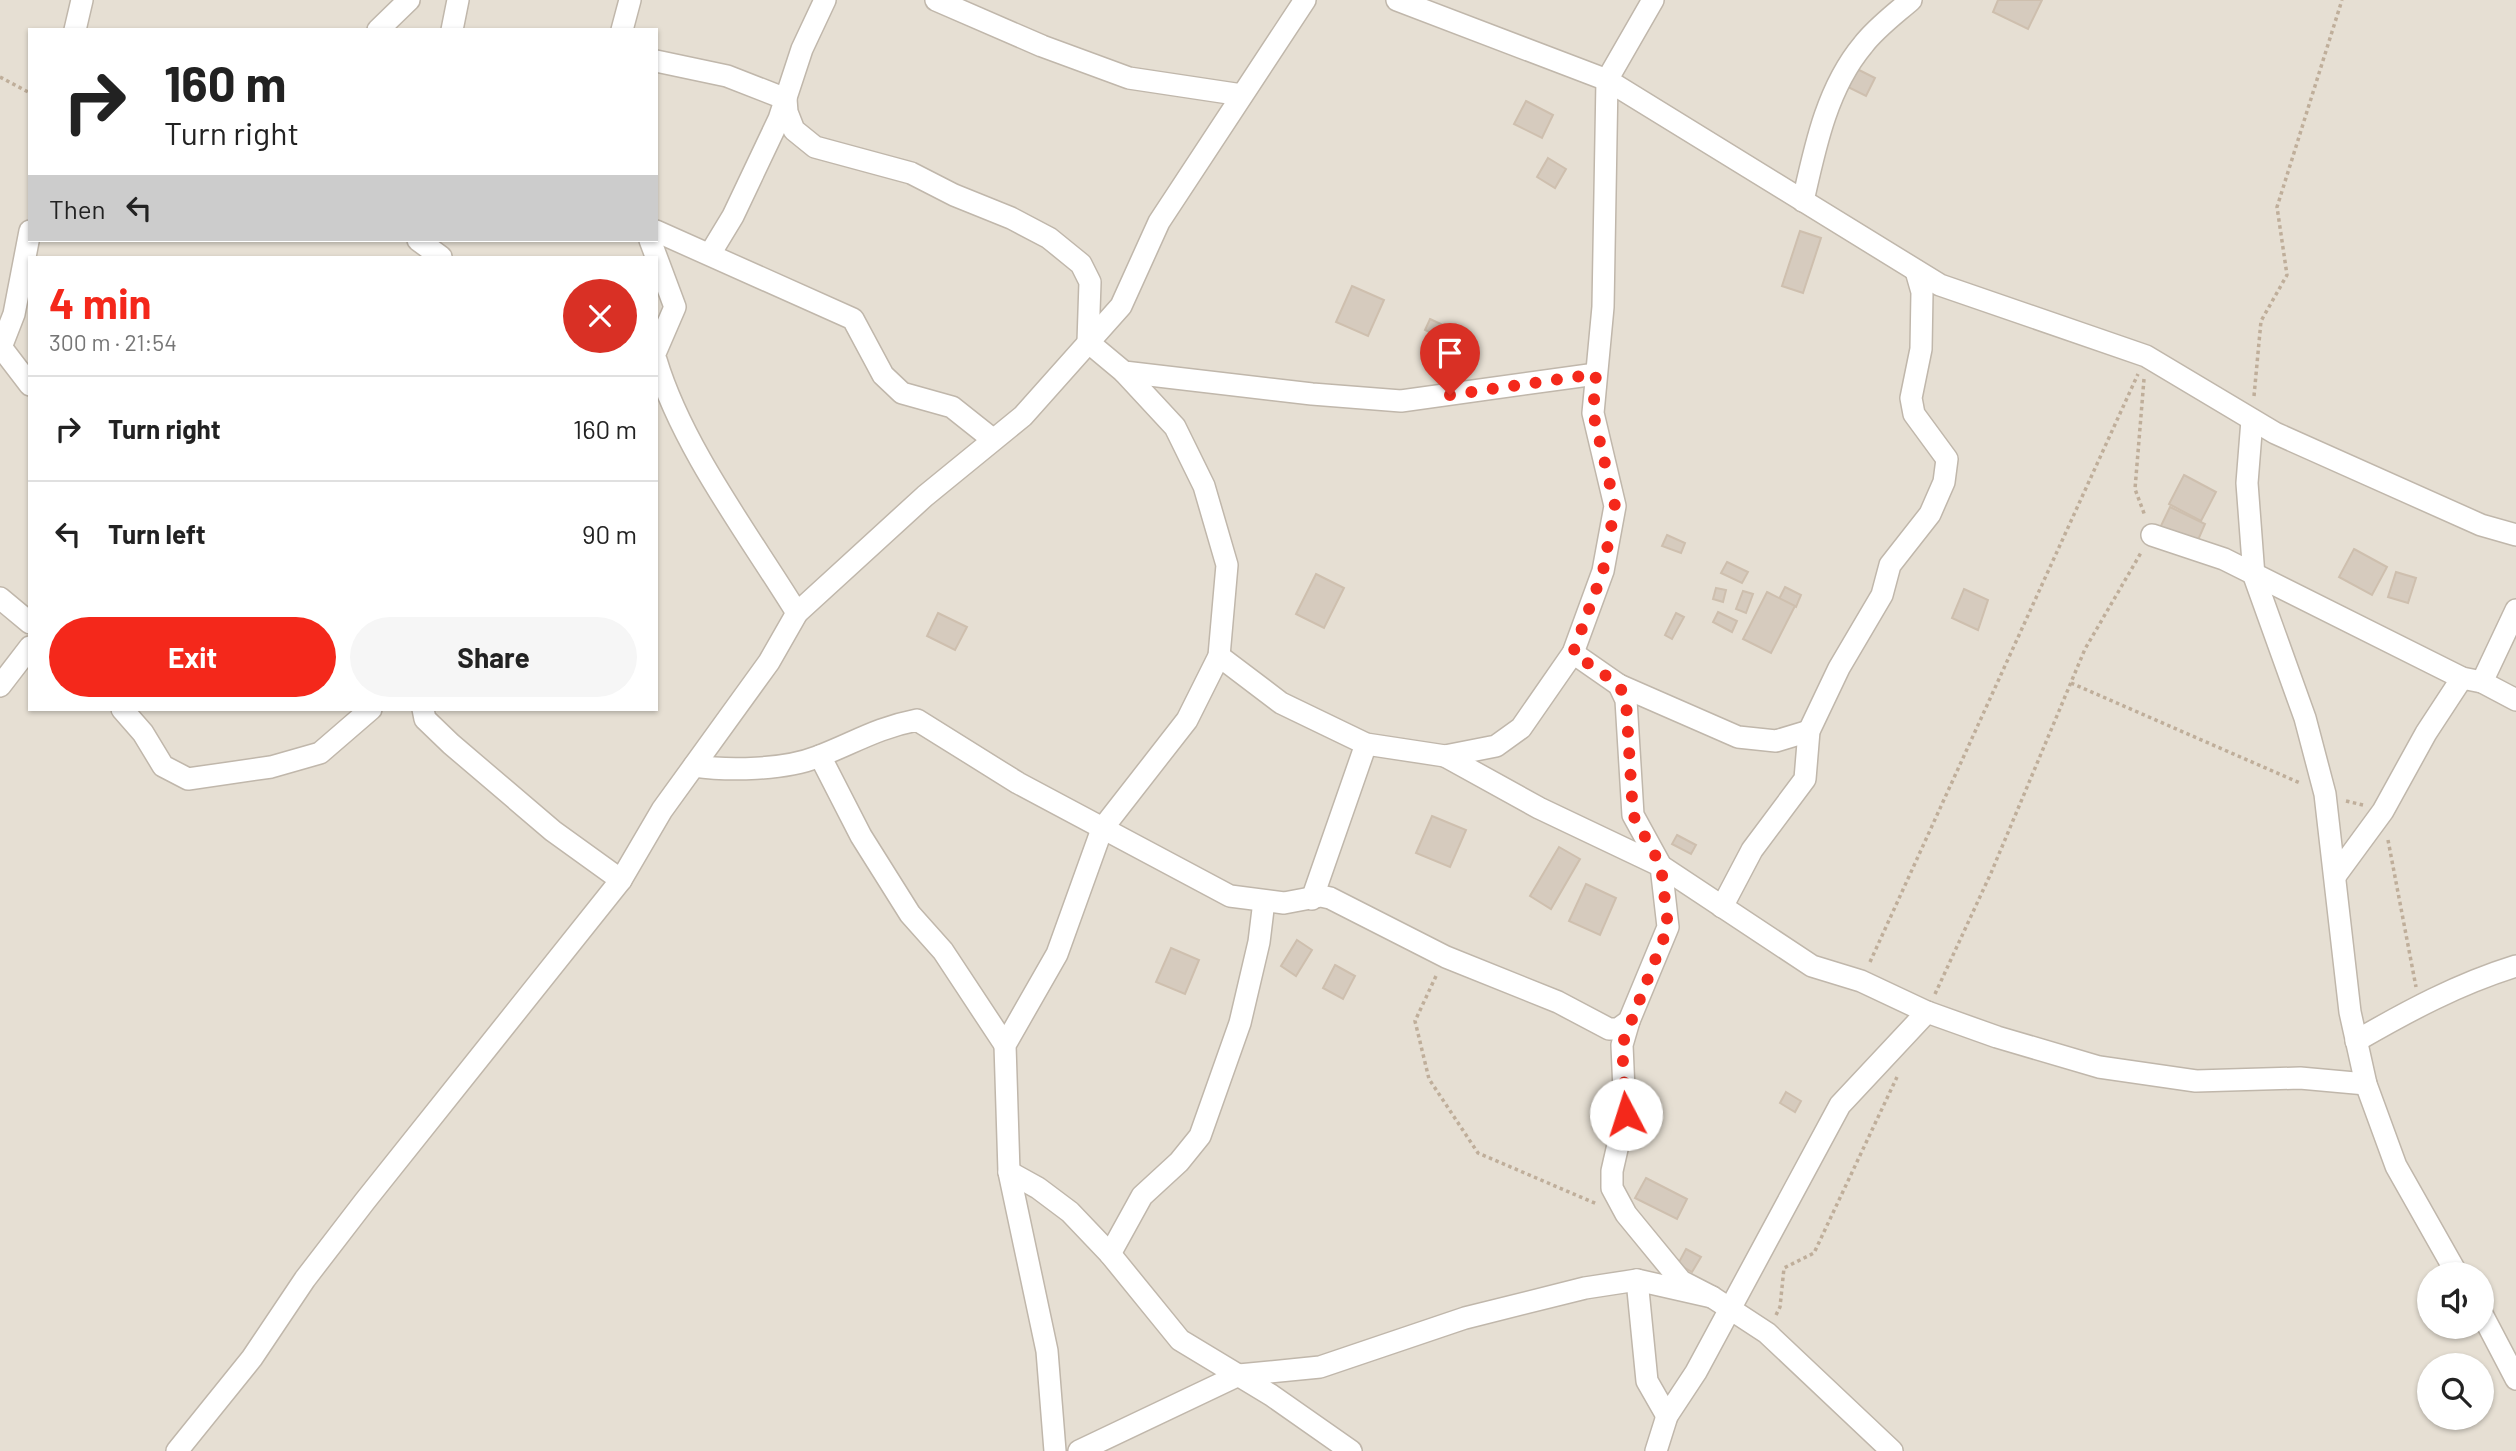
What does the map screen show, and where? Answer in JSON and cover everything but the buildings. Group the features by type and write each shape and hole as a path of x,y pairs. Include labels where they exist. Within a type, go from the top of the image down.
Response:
{"street":[{"path":"75,28 82,0"},
{"path":"380,28 409,0"},
{"path":"452,28 458,0"},
{"path":"710,254 733,216 786,99 802,49 825,0"},
{"path":"936,0 1042,46 1129,78 1242,95"},
{"path":"177,1451 252,1358 305,1279 365,1201 492,1046 570,942 621,880 662,810 769,662 797,613 991,438 1023,416 1121,306 1159,222 1305,0"},
{"path":"1397,0 1607,80 1940,285 2146,356 2252,420 2423,500 2481,525 2516,535"},
{"path":"1219,656 1281,703 1366,744 1445,756 1496,746 1521,728 1573,653 1603,571 1615,506 1593,413 1603,307 1607,80 1653,0"},
{"path":"1803,201 1815,147 1835,88 1863,44 1911,0"},
{"path":"658,61 727,76 786,99"},
{"path":"786,99 787,112 794,130 815,147 911,173 1049,238 1081,264 1090,282 1088,342"},
{"path":"658,232 853,319 883,375 902,393 951,407 991,438"},
{"path":"28,241 14,314 0,348 28,383"},
{"path":"421,242 439,256"},
{"path":"658,261 675,307 666,334 658,348"},
{"path":"1723,907 1752,850 1805,779 1809,731 1839,668 1882,595 1890,565 1930,514 1944,482 1947,459 1914,414 1912,398 1921,349 1922,292 1916,271"},
{"path":"1004,1045 1057,954 1102,829 1187,720 1219,656 1227,565 1205,486 1175,427 1124,372 1088,342"},
{"path":"658,365 666,391 694,445 797,613"},
{"path":"1124,372 1312,394 1401,401 1596,374"},
{"path":"2252,420 2247,483 2254,576 2305,718 2325,794 2356,1041 2366,1084 2396,1166 2450,1262"},
{"path":"2152,535 2224,559 2254,576 2516,700"},
{"path":"0,598 28,621"},
{"path":"2336,875 2383,811 2426,733 2472,680 2516,610"},
{"path":"0,686 28,650"},
{"path":"1573,653 1619,685 1738,737 1776,741 1809,731"},
{"path":"1619,685 1626,700 1633,815 1661,866 1668,927 1629,1021 1622,1045 1626,1114 1612,1171 1612,1188 1626,1214 1681,1282 1712,1297 1767,1333 1892,1451"},
{"path":"124,711 143,733 163,766 188,779 271,767 320,753 369,711"},
{"path":"418,712 553,831 621,880"},
{"path":"694,766 731,771 820,756 883,727 918,720 1018,783 1230,896 1284,904 1321,896 1330,898 1446,957 1558,1002 1609,1029 1618,1028 1629,1021"},
{"path":"1312,899 1366,744"},
{"path":"820,756 861,836 910,914 943,951 1004,1045 1009,1172 1047,1351 1055,1451"},
{"path":"1445,756 1539,808 1661,866 1812,966 1861,981 1927,1012 1997,1037 2099,1067 2196,1080 2300,1078 2366,1084"},
{"path":"1111,1254 1142,1196 1179,1162 1200,1136 1240,1023 1259,942 1264,901"},
{"path":"2356,1041 2420,1004 2477,978 2516,966"},
{"path":"1656,1451 1667,1416 1696,1372 1840,1105 1927,1012"},
{"path":"1009,1172 1038,1188 1070,1212 1111,1254 1180,1340 1238,1375 1351,1451"},
{"path":"1079,1451 1238,1375 1320,1367 1465,1318 1585,1288 1637,1280 1712,1297"},
{"path":"1637,1280 1647,1381 1667,1416"},
{"path":"2494,1337 2516,1379"}],"path":[{"path":"2252,420 2261,321 2287,275 2277,207 2342,0"},
{"path":"0,77 28,92"},
{"path":"1927,1012 1991,873 2085,649 2152,535 2135,489 2146,356"},
{"path":"1861,981 2146,356"},
{"path":"2071,682 2325,794 2383,811 2420,1004"},
{"path":"1446,957 1415,1021 1429,1079 1478,1153 1582,1199 1626,1214"},
{"path":"1767,1333 1780,1307 1784,1268 1814,1253 1901,1067"}],"shaded area":[{"path":"0,0 2516,0 2516,1451 0,1451"}],"route":[{"path":"1450,395 1596,374 1593,413 1615,506 1603,571 1573,653 1619,685 1626,700 1633,815 1661,866 1666,891 1668,927 1629,1021 1622,1045 1626,1114"}]}
